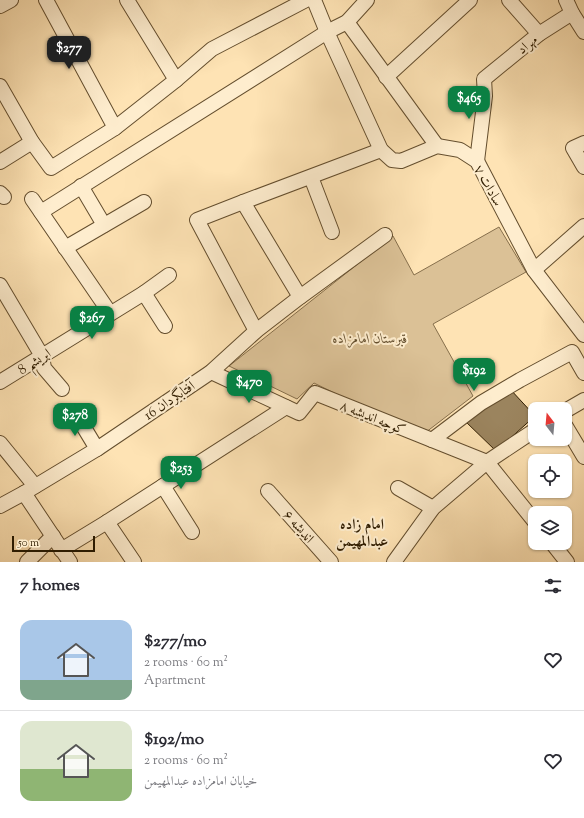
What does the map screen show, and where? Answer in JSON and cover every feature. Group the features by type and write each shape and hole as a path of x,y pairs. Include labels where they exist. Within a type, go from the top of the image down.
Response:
{"street":[{"path":"0,6 11,0"},
{"path":"46,0 116,128"},
{"path":"127,0 176,80"},
{"path":"0,86 32,142 51,168 116,128 212,49 306,0"},
{"path":"314,0 381,150 392,160 401,161 437,146 347,22"},
{"path":"41,212 327,32 347,22 367,0"},
{"path":"386,77 470,0"},
{"path":"509,0 539,34"},
{"path":"569,6 584,32"},
{"name":"مهراد","path":"477,161 484,96 484,79 539,34 569,6"},
{"path":"0,162 32,142"},
{"path":"584,143 573,148 584,167"},
{"name":"سادات ۷","path":"437,146 460,150 477,161 534,270 584,335"},
{"path":"256,331 197,220 381,150"},
{"path":"311,177 332,232"},
{"path":"81,186 104,225"},
{"path":"32,199 110,314"},
{"path":"65,248 144,202"},
{"path":"243,202 300,297"},
{"path":"534,270 584,226"},
{"name":"آفتابگردان 16","path":"0,506 30,490 97,449 211,372 256,331 385,235"},
{"name":"ابریشم 8","path":"0,382 110,314 169,275"},
{"path":"0,285 42,356 44,368 62,389"},
{"path":"144,292 165,326"},
{"path":"432,440 481,403 578,348 584,373"},
{"path":"211,372 286,407"},
{"name":"کوچه اندیشه ۸","path":"286,407 299,413 315,393 487,462"},
{"path":"572,407 584,400"},
{"path":"61,550 286,407"},
{"path":"74,411 97,449"},
{"path":"394,562 433,508 487,462 528,435"},
{"path":"572,437 584,457"},
{"path":"0,443 30,490 53,536 70,562"},
{"path":"487,462 528,513"},
{"path":"163,486 192,532"},
{"path":"398,488 433,508"},
{"name":"اندیشه ۶","path":"268,490 330,562"},
{"path":"107,522 134,562"},
{"path":"27,562 53,536"},
{"path":"558,550 567,562"}],"green space":[{"name":"قبرستان امامزاده","path":"499,227 526,272 433,324 473,396 421,436 314,383 297,399 229,366 393,236 414,275"}],"building":[{"path":"510,389 528,408 528,422 496,451 465,421"}],"district":[{"name":"امام زاده عبدالمهیمن","path":"362,532"}]}
